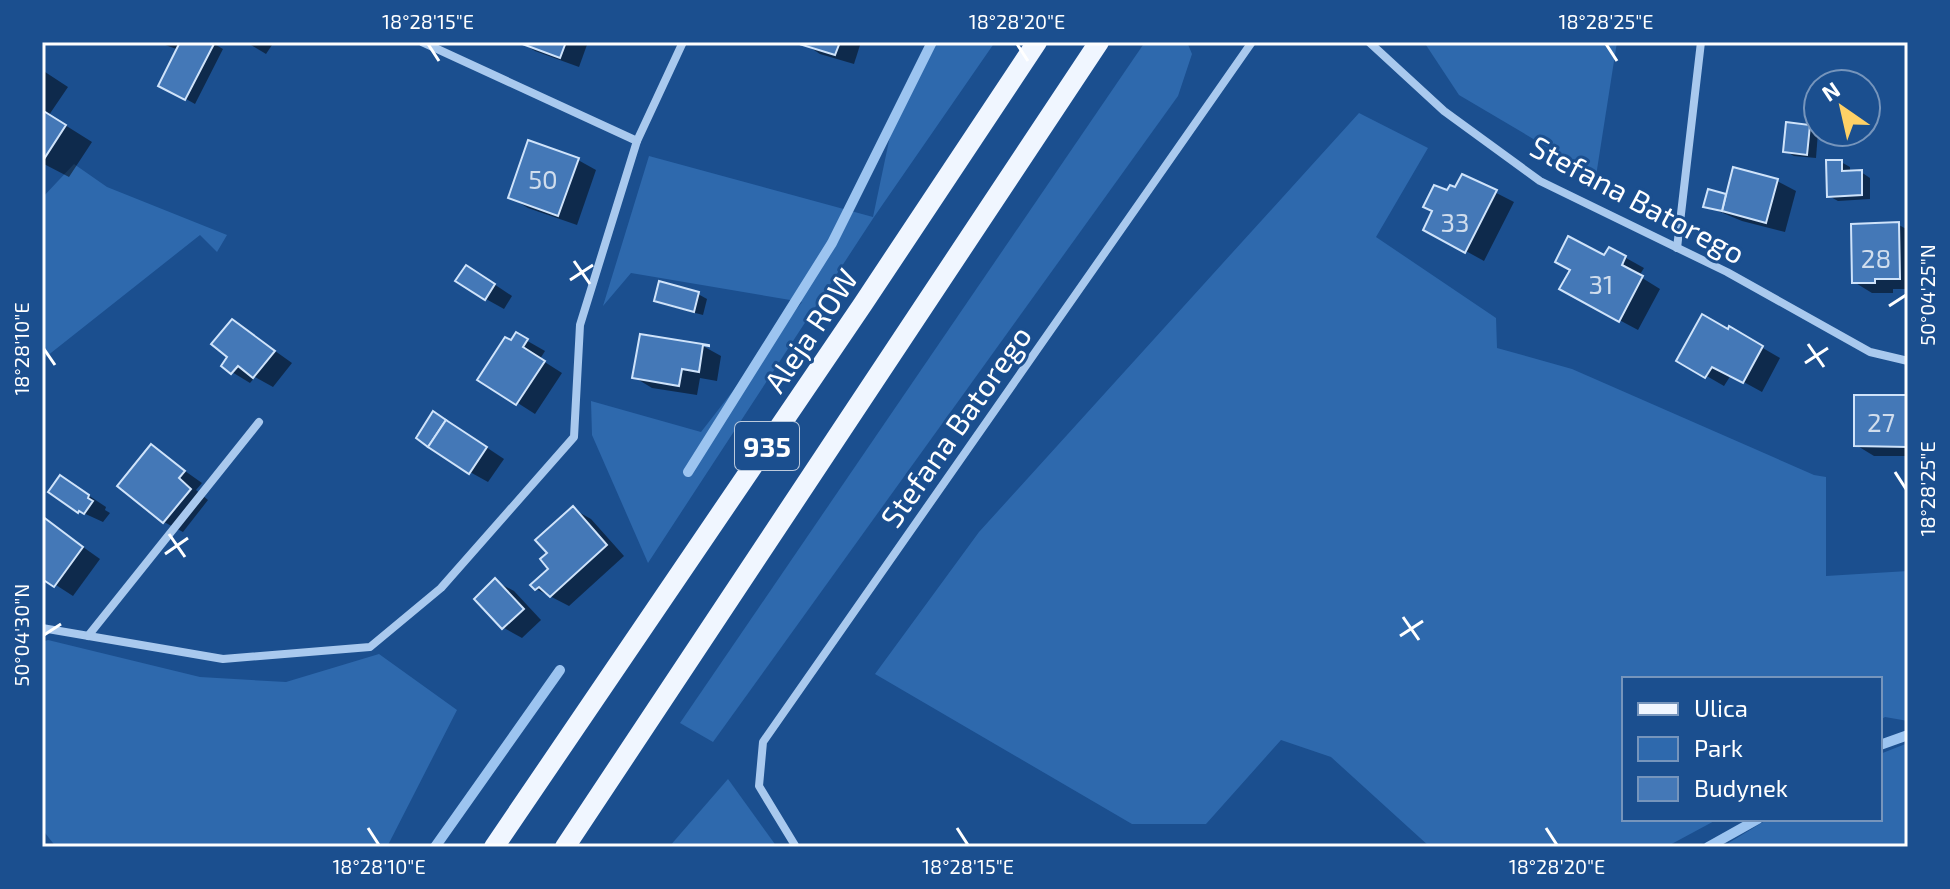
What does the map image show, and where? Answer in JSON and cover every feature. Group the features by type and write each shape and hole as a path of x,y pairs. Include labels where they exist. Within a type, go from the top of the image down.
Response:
{"main road":[{"name":"Aleja ROW","path":"494,847 855,317 1037,42"},
{"name":"935","path":"565,847 1099,42"}],"street":[{"path":"422,42 637,141"},
{"path":"42,628 223,659 370,647 441,588 574,437 580,325 637,141 683,42"},
{"name":"Stefana Batorego","path":"796,847 759,786 763,742 1252,42"},
{"name":"Stefana Batorego","path":"1369,42 1444,111 1540,181 1727,272 1870,352 1908,361"},
{"path":"1677,248 1701,42"},
{"path":"88,636 259,422"}],"green space":[{"path":"931,42 995,42 874,217 648,563 592,435 591,401 701,432 802,302 631,273 603,306 649,156 873,217 894,117"},
{"path":"1145,42 1187,42 1192,54 1178,96 713,742 680,723"},
{"path":"1424,42 1617,42 1596,176 1459,95"},
{"path":"1359,113 1428,148 1376,237 1496,318 1497,348 1572,369 1814,475 1826,477 1826,576 1908,571 1908,721 1882,719 1882,677 1622,677 1622,821 1714,821 1666,847 1430,847 1331,757 1281,740 1206,824 1132,824 875,674 979,532"},
{"path":"74,164 107,187 227,235 217,252 200,235 42,360 42,198"},
{"path":"48,640 200,677 286,682 379,654 457,710 387,847 56,847 42,829 42,642"},
{"path":"1908,743 1908,847 1722,847 1765,821 1882,821 1882,753"},
{"path":"728,779 777,847 669,847"}],"building":[{"path":"180,42 215,42 185,100 158,86"},
{"path":"517,42 566,42 560,58"},
{"path":"800,42 840,42 835,55"},
{"path":"42,110 66,125 42,162"},
{"path":"1786,122 1802,124 1802,148 1808,148 1807,155 1783,152"},
{"path":"528,140 579,158 558,216 508,198"},
{"path":"1826,160 1842,160 1842,171 1862,170 1862,195 1827,197"},
{"path":"1733,167 1778,179 1766,223 1722,211"},
{"path":"1462,174 1497,190 1465,253 1423,230 1432,211 1423,207 1434,185 1447,190 1450,185 1455,187"},
{"path":"1708,189 1726,194 1722,211 1703,207"},
{"path":"1899,222 1900,279 1852,283 1851,224"},
{"path":"1568,236 1604,255 1609,247 1626,256 1622,265 1643,276 1619,322 1559,289 1570,270 1555,262"},
{"path":"466,265 495,284 485,300 455,281"},
{"path":"659,281 699,292 694,312 654,301"},
{"path":"1702,314 1763,346 1743,383 1712,367 1705,378 1676,361"},
{"path":"232,319 275,351 253,378 238,366 231,374 221,366 227,357 211,344"},
{"path":"516,332 528,339 523,347 545,361 516,405 477,380 505,337 511,340"},
{"path":"640,334 709,345 703,345 699,372 682,369 679,386 632,378"},
{"path":"1854,395 1908,395 1908,447 1854,446"},
{"path":"433,411 446,420 428,447 416,438"},
{"path":"446,420 487,447 469,474 428,447"},
{"path":"151,444 185,471 179,478 191,489 163,523 117,486"},
{"path":"60,475 93,501 84,514 48,492"},
{"path":"573,506 607,545 550,597 539,587 535,590 530,585 548,569 540,559 547,553 535,540"},
{"path":"42,516 83,547 54,587 42,579"},
{"path":"495,578 524,609 502,629 474,599"}],"waterway":[{"path":"688,472 832,243 932,42"},
{"path":"435,847 560,670"},
{"path":"1882,744 1908,735"},
{"path":"1708,847 1754,821"}]}
